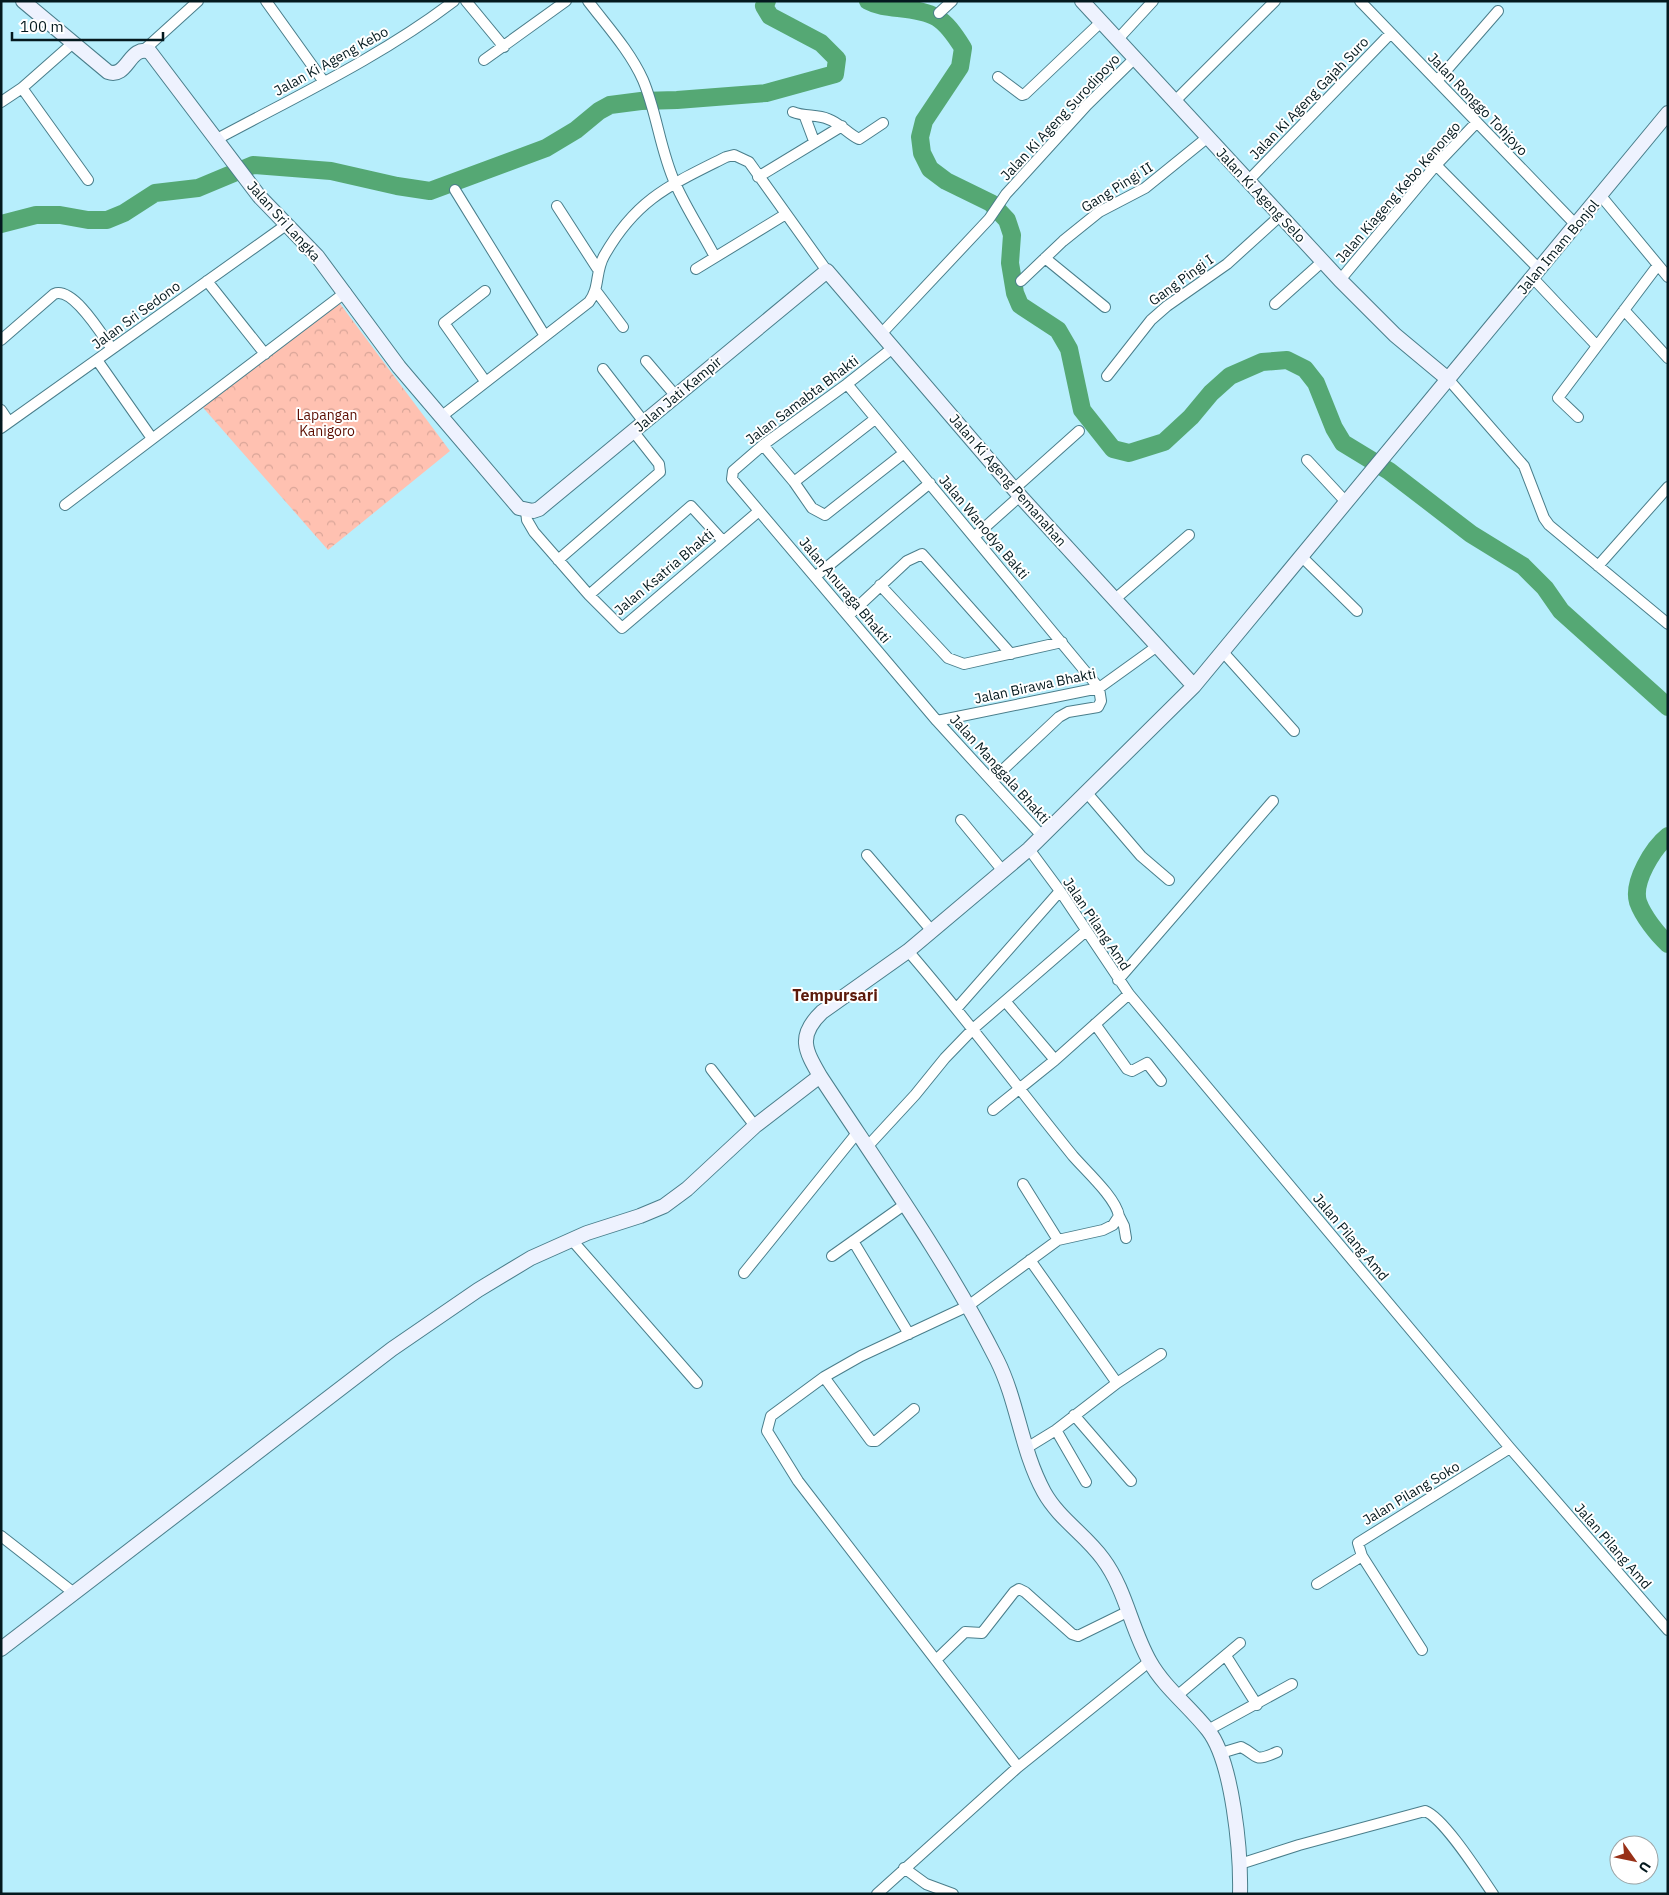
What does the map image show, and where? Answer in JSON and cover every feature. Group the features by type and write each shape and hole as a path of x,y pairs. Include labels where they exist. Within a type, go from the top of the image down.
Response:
{"street":[{"path":"25,2 102,68 112,73 121,70 133,55 144,50 198,1"},
{"path":"266,1 324,82"},
{"name":"Jalan Ki Ageng Kebo","path":"217,139 324,82 426,22 454,1"},
{"path":"466,1 504,47"},
{"path":"484,60 566,1"},
{"path":"588,1 634,63 655,114 662,146 675,183 715,257"},
{"path":"939,13 952,1"},
{"name":"Jalan Ki Ageng Selo","path":"1082,1 1340,280 1395,335 1449,380"},
{"path":"1118,38 1154,1"},
{"path":"1174,102 1275,1"},
{"name":"Jalan Ronggo Tohjoyo","path":"1360,1 1577,226"},
{"path":"1436,81 1498,11"},
{"path":"998,77 1023,95 1101,22"},
{"name":"Jalan Ki Ageng Gajah Suro","path":"1248,181 1390,34"},
{"path":"1,102 22,88 73,43"},
{"name":"Jalan Sri Langka","path":"144,50 154,57 249,182 286,225 317,256 346,292 399,366 514,504 526,511"},
{"name":"Jalan Ki Ageng Surodipoyo","path":"882,333 989,218 1006,194 1087,106 1134,59"},
{"path":"22,88 88,180"},
{"path":"793,112 806,117 822,117 842,126 859,139 883,123"},
{"path":"806,117 814,141"},
{"name":"Jalan Imam Bonjol","path":"1240,1894 1240,1864 1228,1775 1221,1753 1208,1730 1150,1661 1111,1570 1092,1545 1056,1510 1045,1494 1024,1449 1004,1378 968,1306 820,1076 806,1047 806,1034 810,1024 829,1007 908,951 1029,849 1194,686 1449,380 1535,272 1577,226 1667,117"},
{"name":"Jalan Kiageng Kebo Kenongo","path":"1340,280 1436,165 1477,122"},
{"path":"758,177 814,141 842,126"},
{"name":"Gang Pingi II","path":"1020,282 1099,212 1145,188 1208,138"},
{"path":"442,416 583,307 596,291 597,268 631,216 655,194 726,157 734,155 749,162 827,271"},
{"path":"1436,165 1535,272 1597,346"},
{"path":"455,190 545,336"},
{"path":"1601,196 1668,277"},
{"path":"557,206 597,268"},
{"path":"696,269 786,214"},
{"name":"Gang Pingi I","path":"1107,376 1151,320 1167,306 1227,264 1281,215"},
{"name":"Jalan Sri Sedono","path":"5,425 286,225"},
{"path":"1045,258 1105,307"},
{"path":"1275,304 1323,261"},
{"path":"1578,417 1558,398 1658,265"},
{"name":"Jalan Ki Ageng Pemanahan","path":"827,271 894,346 1017,492 1194,686"},
{"name":"Jalan Jati Kampir","path":"526,511 539,509 827,271"},
{"path":"207,281 265,354"},
{"path":"485,291 444,323 485,382"},
{"path":"596,291 623,327"},
{"path":"1,340 58,292 72,298 112,349"},
{"path":"64,505 151,437 346,292"},
{"path":"1624,310 1668,358"},
{"name":"Jalan Samabta Bhakti","path":"732,479 733,471 763,446 847,384 894,346"},
{"path":"97,360 151,437"},
{"path":"646,361 675,395"},
{"path":"603,370 644,422"},
{"path":"1449,380 1524,466 1544,518 1549,525 1668,624"},
{"name":"Jalan Wanodya Bakti","path":"847,384 1099,688"},
{"path":"1,410 5,425"},
{"path":"794,482 875,418"},
{"path":"558,560 660,472 659,464 633,431"},
{"path":"974,536 1079,431"},
{"path":"763,446 794,482 815,511 822,515 828,514 904,453"},
{"path":"1307,460 1346,502"},
{"name":"Jalan Anuraga Bhakti","path":"732,479 937,721"},
{"path":"816,576 930,483"},
{"path":"1598,566 1668,486"},
{"path":"589,596 689,507 693,507 724,541"},
{"name":"Jalan Ksatria Bhakti","path":"526,511 530,526 589,596 622,628 758,511"},
{"path":"1114,600 1189,535"},
{"path":"849,615 914,556 918,554 924,555 1011,654"},
{"path":"1302,557 1357,611"},
{"path":"880,585 952,661 964,664 1062,642"},
{"name":"Jalan Birawa Bhakti","path":"937,721 1099,688 1156,646"},
{"path":"1223,652 1294,731"},
{"path":"992,780 1059,717 1068,712 1098,706 1101,701 1099,688"},
{"name":"Jalan Manggala Bhakti","path":"937,721 1042,836"},
{"path":"1087,793 1141,856 1169,880"},
{"path":"1118,980 1273,801"},
{"path":"961,820 1003,871"},
{"name":"Jalan Pilang Amd","path":"1029,849 1060,891 1129,994 1510,1448 1668,1630"},
{"path":"867,856 932,931"},
{"path":"957,1008 1060,891"},
{"path":"867,1147 915,1095 945,1058 974,1028 1086,931"},
{"path":"908,951 974,1028 1021,1090 1115,1205 1124,1226 1126,1238"},
{"path":"993,1110 1021,1090 1129,994"},
{"path":"1005,1001 1055,1060"},
{"path":"1095,1024 1127,1069 1132,1071 1147,1063 1160,1081"},
{"path":"711,1068 755,1126"},
{"path":"1,1648 377,1360 498,1278 571,1239 664,1206 687,1190 755,1126 820,1076"},
{"path":"744,1273 857,1134"},
{"path":"1023,1184 1058,1240"},
{"path":"832,1256 904,1205"},
{"path":"1018,1767 798,1481 770,1437 767,1426 771,1416 824,1377 861,1356 968,1306 1058,1240 1103,1230 1113,1225 1119,1216"},
{"path":"571,1239 697,1383"},
{"path":"853,1241 909,1334"},
{"path":"1030,1260 1117,1383"},
{"path":"1024,1449 1056,1430 1117,1383 1161,1354"},
{"path":"824,1377 871,1441 876,1441 914,1409"},
{"path":"1074,1415 1130,1480"},
{"path":"1056,1430 1086,1482"},
{"name":"Jalan Pilang Soko","path":"1362,1556 1357,1547 1360,1540 1422,1505 1510,1448"},
{"path":"1,1536 74,1593"},
{"path":"1317,1584 1362,1556 1422,1650"},
{"path":"936,1660 965,1632 982,1633 1014,1592 1019,1589 1025,1592 1072,1634 1078,1636 1129,1611"},
{"path":"1178,1695 1240,1643"},
{"path":"1226,1656 1257,1705"},
{"path":"876,1894 1018,1767 1150,1661"},
{"path":"1208,1730 1257,1705 1292,1684"},
{"path":"1221,1753 1241,1747 1251,1756 1259,1758 1277,1752"},
{"path":"1240,1864 1299,1845 1425,1812 1433,1815 1445,1828 1493,1894"},
{"path":"904,1868 926,1884 953,1894"}],"green space":[{"name":"Lapangan Kanigoro","path":"338,301 450,451 328,550 199,403"}],"waterway":[{"path":"1,224 36,215 60,215 88,220 107,220 124,213 155,193 198,188 253,165 331,171 397,186 430,191 546,148 576,130 599,111 610,105 641,101 766,93 835,74 837,59 821,43 770,16 764,6 767,1"},
{"path":"868,1 882,6 930,14 950,29 963,48 960,67 924,121 920,137 922,153 930,169 946,181 991,203 1007,220 1012,235 1010,263 1015,293 1020,305 1058,330 1069,349 1082,410 1113,449 1129,453 1164,442 1230,376 1262,362 1287,360 1305,369 1316,383 1334,428 1343,443 1389,471 1471,534 1523,566 1545,588 1561,611 1668,707"},
{"path":"1668,836 1662,841 1645,866 1638,885 1637,894 1638,902 1647,919 1668,944"}],"district":[{"name":"Tempursari","path":"835,995"}]}
